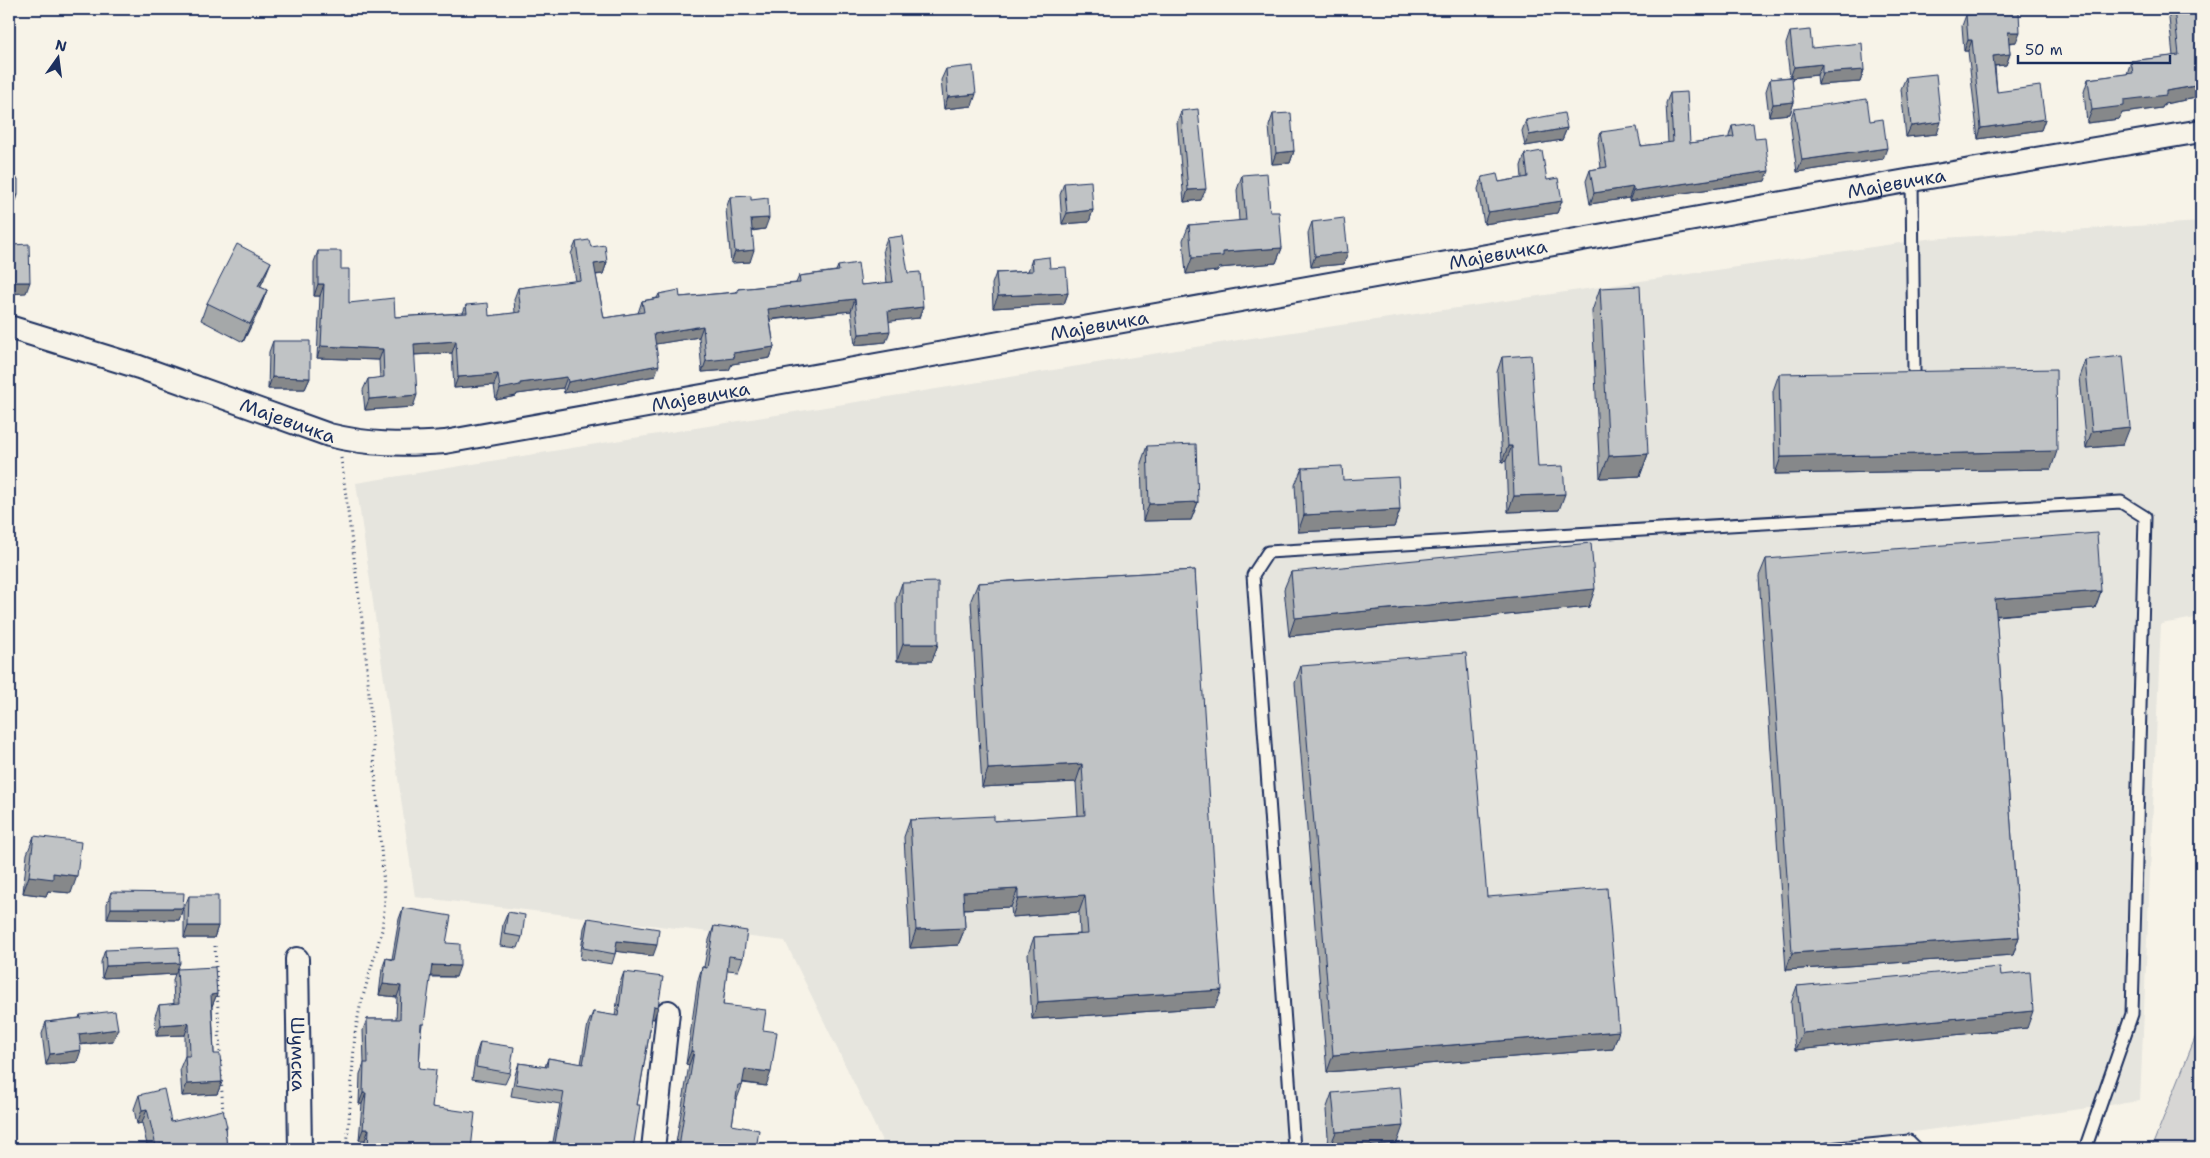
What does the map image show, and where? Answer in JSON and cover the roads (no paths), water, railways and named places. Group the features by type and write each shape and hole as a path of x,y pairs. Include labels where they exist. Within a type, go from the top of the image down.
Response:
{"street":[{"name":"Мајевичка","path":"9,327 139,367 356,442 384,444 445,442 1912,180 2201,131"},
{"name":"Шумска","path":"296,959 300,1149"},
{"path":"653,1149 668,1012"}],"lane":[{"path":"1912,180 1914,371"},
{"path":"1294,1149 1253,575 1268,552 2121,502 2145,516 2132,1014 2085,1149"},
{"path":"1828,1149 1913,1145"}]}
